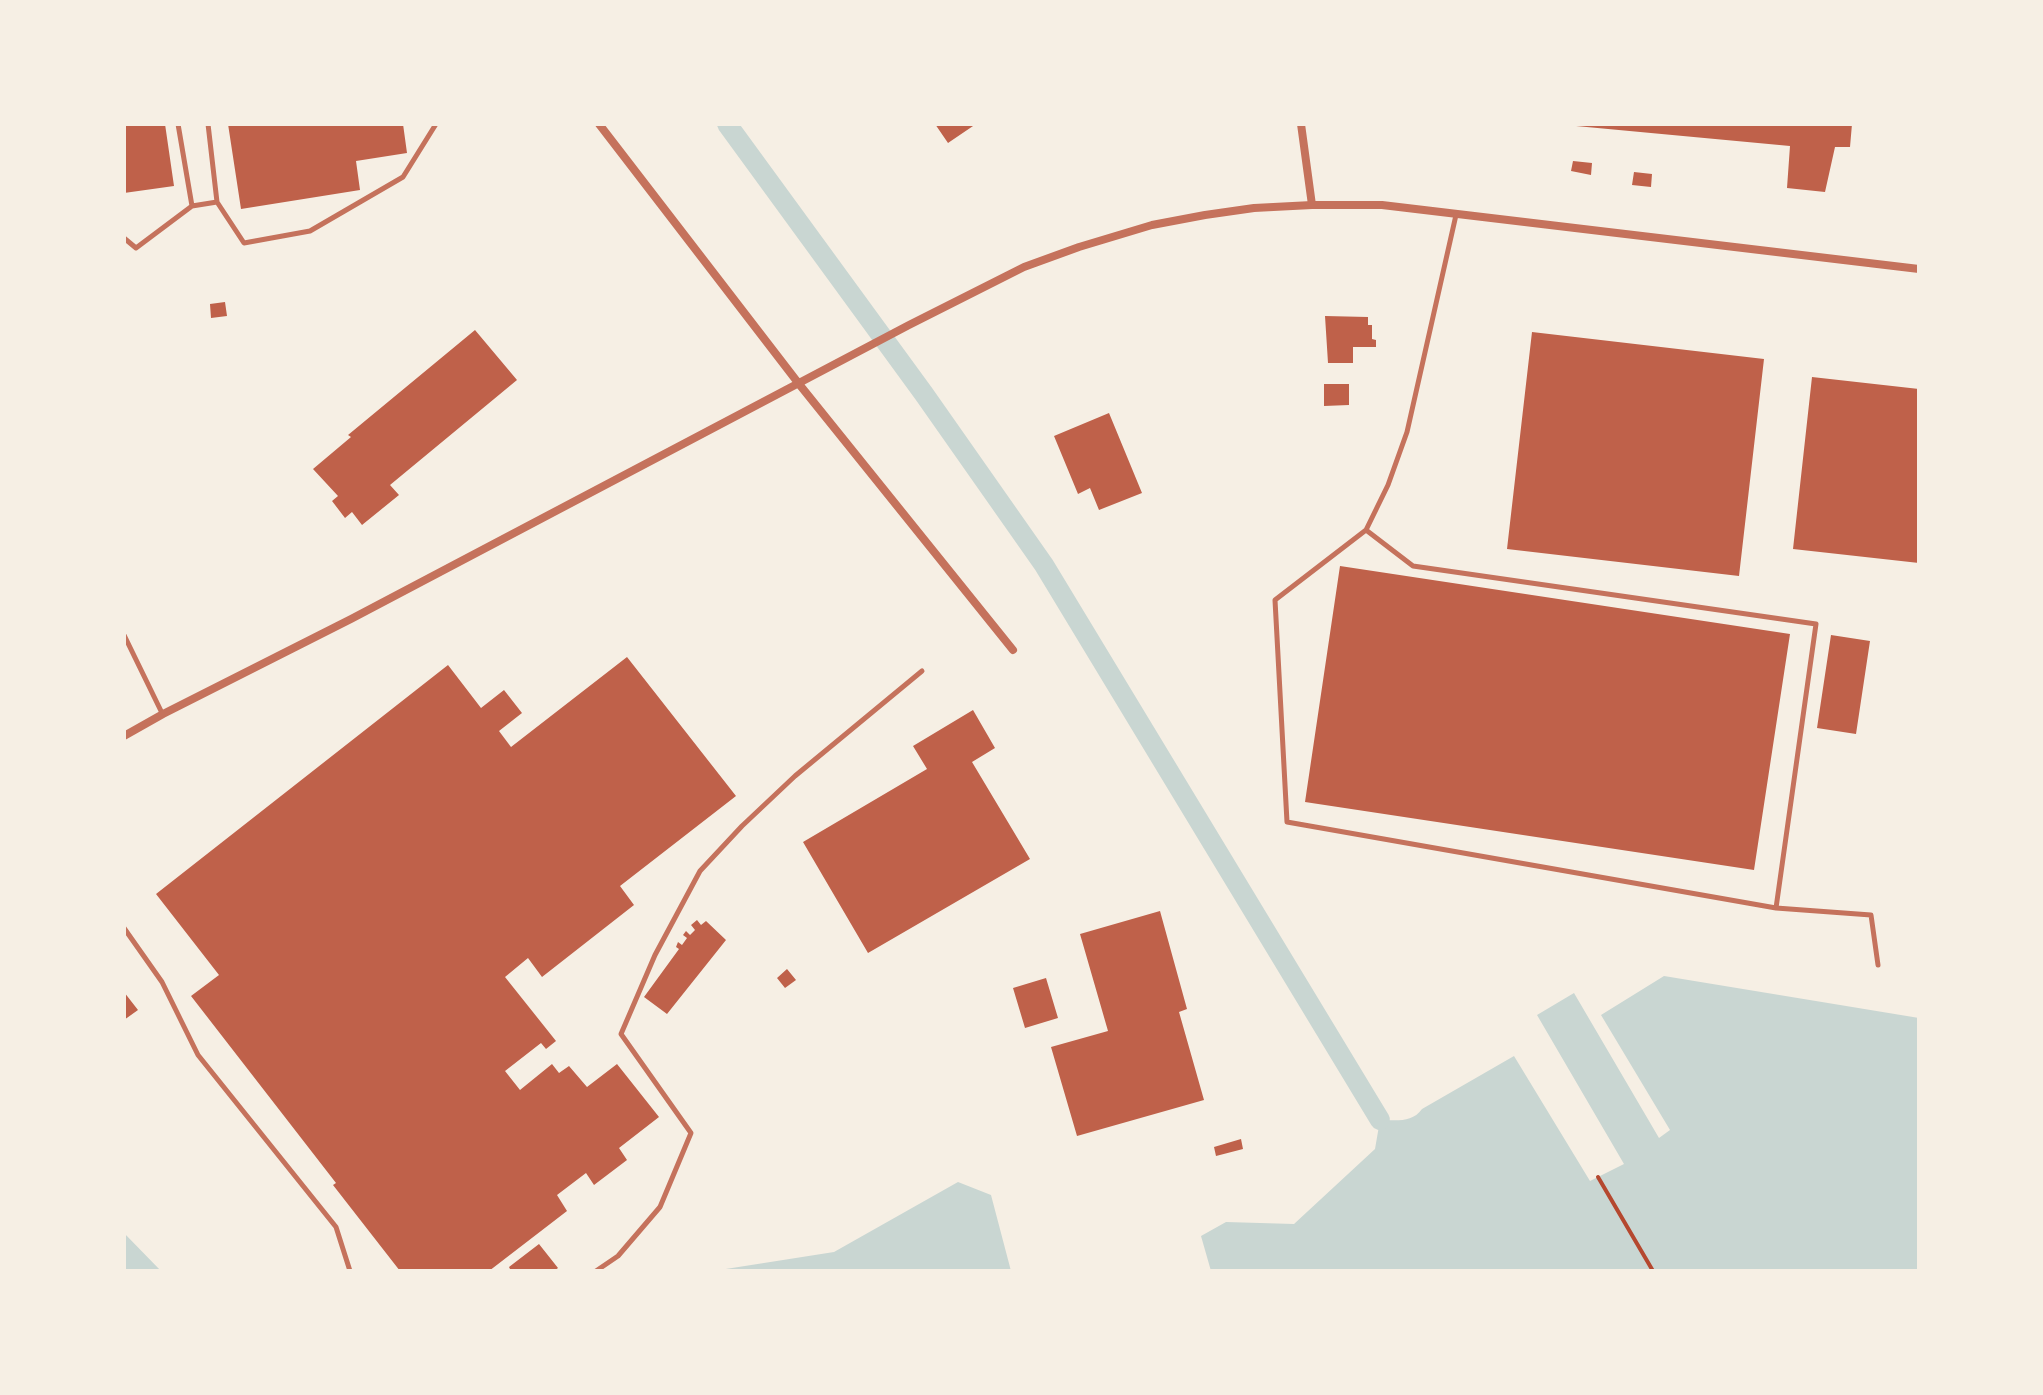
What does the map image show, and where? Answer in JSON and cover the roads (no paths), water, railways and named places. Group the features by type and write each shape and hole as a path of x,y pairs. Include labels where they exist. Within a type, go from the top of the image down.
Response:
{"street":[{"path":"599,124 799,384 1013,650"},
{"path":"1301,124 1312,205"},
{"path":"124,736 1024,267 1137,229 1254,208 1382,205 1919,269"}],"lane":[{"path":"178,124 192,206"},
{"path":"208,124 217,202 244,243 310,231 403,177 436,124"},
{"path":"124,238 136,248 192,206 217,202"},
{"path":"1457,214 1407,432 1388,485 1366,530 1275,600 1287,822 1776,908 1871,915 1878,965"},
{"path":"1366,530 1413,566 1816,624 1776,908"},
{"path":"124,635 163,714"},
{"path":"596,1271 618,1256 660,1207 691,1133 621,1034 655,955 700,871 795,776 922,671"},
{"path":"124,928 162,982 198,1055 336,1227 350,1271"}],"waterway":[{"path":"727,124 1044,565 1380,1120"}]}
